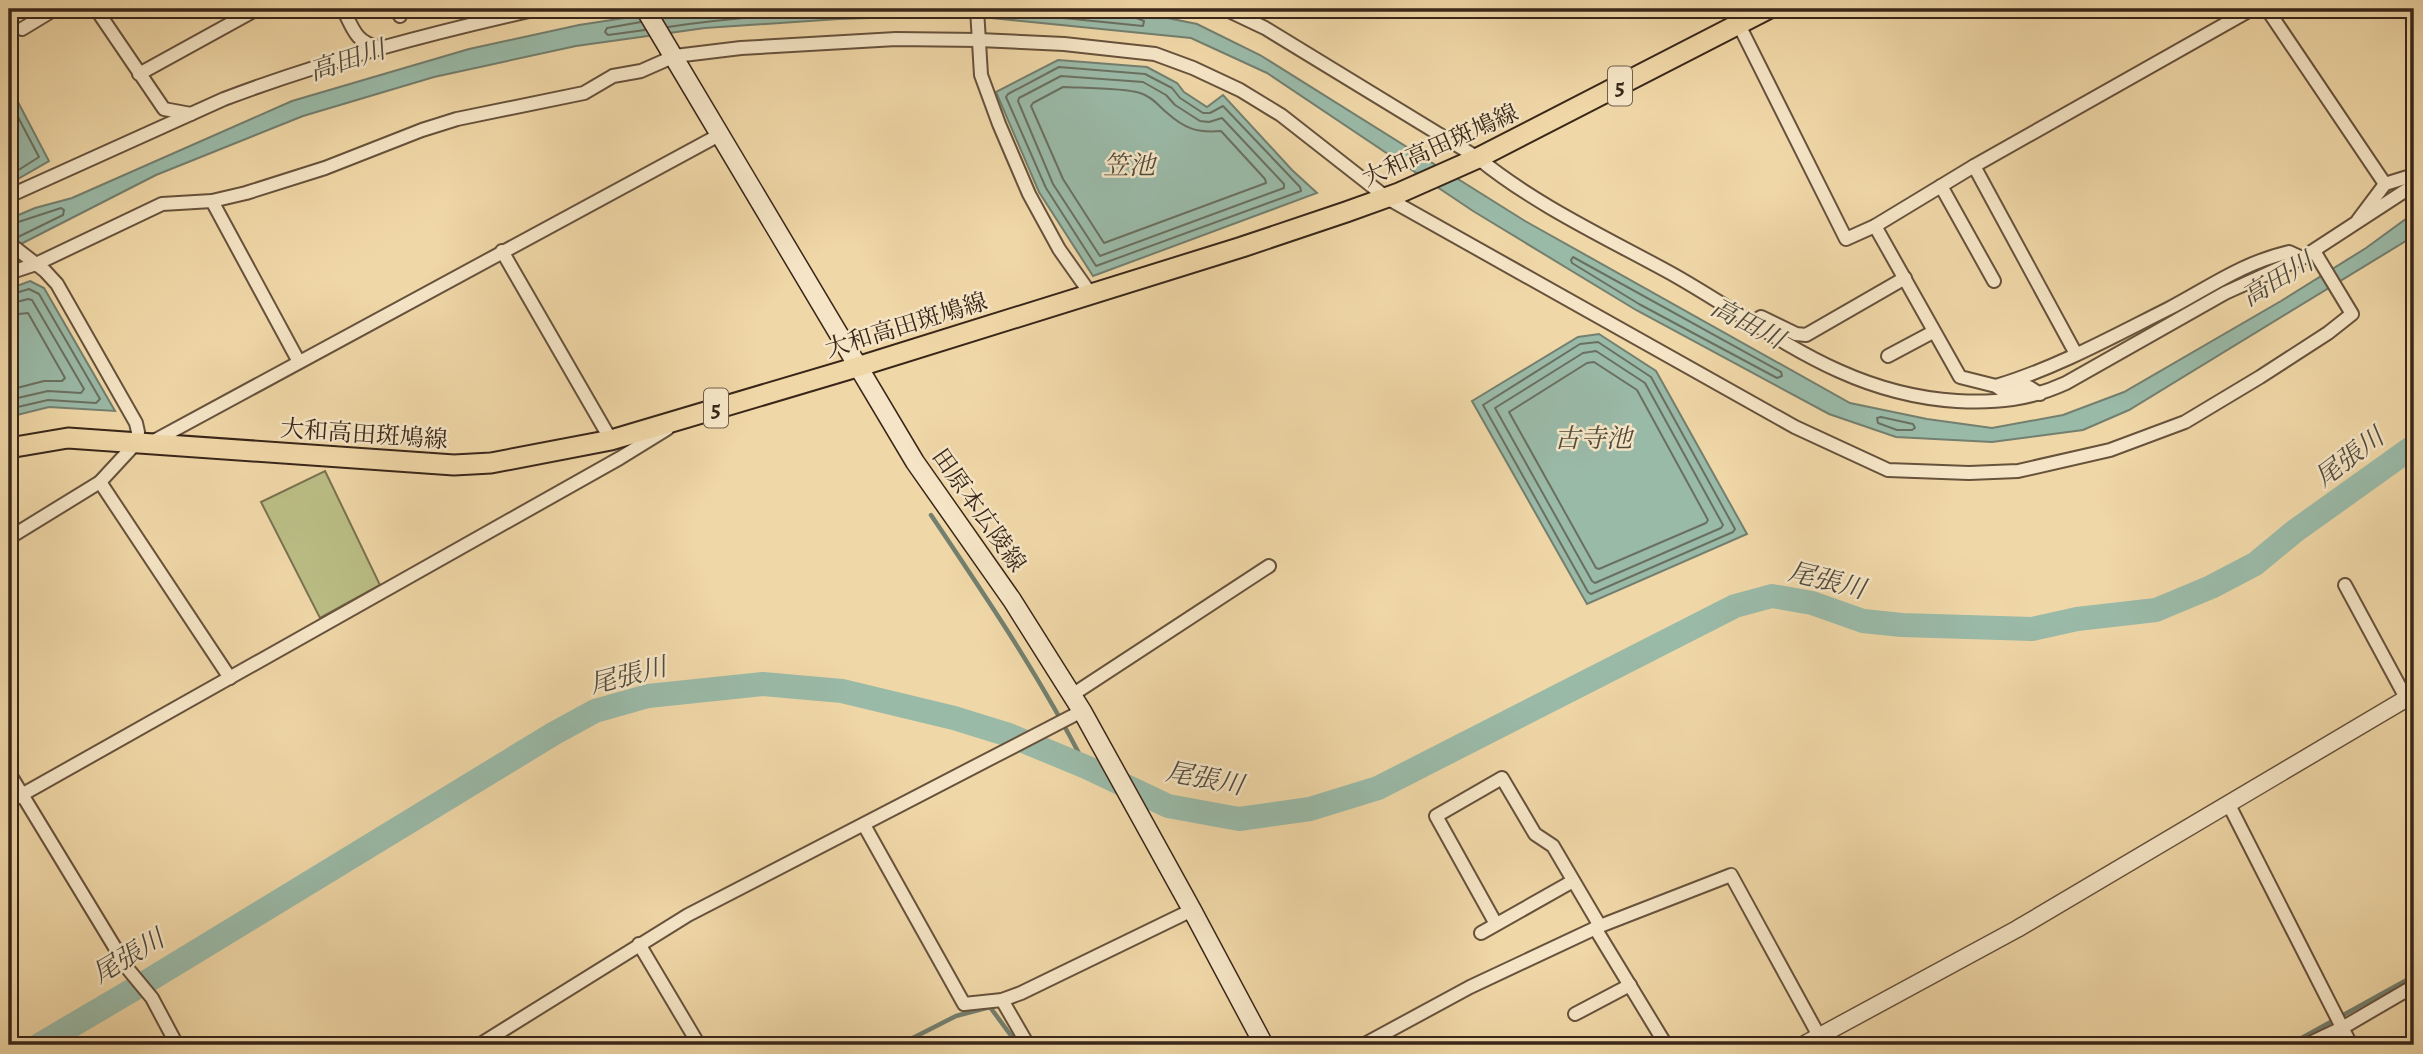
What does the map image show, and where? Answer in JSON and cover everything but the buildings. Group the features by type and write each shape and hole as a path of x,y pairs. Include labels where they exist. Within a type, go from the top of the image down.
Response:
{"main road":[{"name":"田原本広陵線","path":"645,9 915,462 1012,600 1072,695 1069,718 1108,758 1264,1045"},
{"name":"大和高田斑鳩線","path":"9,448 68,438 454,465 491,463 611,440 857,367 1242,247 1393,195 1474,159 1735,16 1768,9"}],"street":[{"path":"22,29 55,9"},
{"path":"96,9 164,109 191,114"},
{"path":"139,74 257,9"},
{"path":"343,9 364,44 378,47"},
{"path":"9,196 257,86 378,47 538,9"},
{"path":"977,9 981,75 999,124 1030,194 1059,249 1090,293"},
{"path":"1225,9 1265,28 1508,182 1682,280 1789,347 1828,367 1900,394 1935,400 2011,400 2040,394 2066,383 2225,293 2311,256 2414,185"},
{"path":"1735,16 1846,239 1875,226 1974,166 2252,9"},
{"path":"2267,9 2385,184"},
{"path":"9,273 162,204 212,201 246,193 325,168 388,142 457,119 584,93 613,76 641,71 673,53 896,39 978,37 1155,54 1240,90 1282,115 1393,195 1795,428 1888,470 1969,473 2018,471 2063,463 2123,446 2185,422 2260,377 2328,333 2352,314 2311,256 2289,252 2249,264 2168,308 2031,376 1996,386"},
{"path":"9,538 100,481 144,442 299,362 721,134"},
{"path":"1974,166 2076,354"},
{"path":"2351,228 2385,184 2414,175"},
{"path":"1941,186 1994,281"},
{"path":"212,201 299,362"},
{"path":"1875,226 1960,377 1996,386 2004,393 2029,387 2040,394"},
{"path":"9,243 57,284 130,412 144,442"},
{"path":"502,251 611,440"},
{"path":"1752,323 1761,317 1796,334 1806,335 1905,278"},
{"path":"1888,356 1933,332"},
{"path":"9,802 620,458 685,417"},
{"path":"100,481 230,678"},
{"path":"1072,695 1269,566"},
{"path":"1804,1045 1821,1041 1999,939 2410,696 2344,585"},
{"path":"479,1045 688,915 1069,718"},
{"path":"9,774 133,975 148,992 177,1045"},
{"path":"1496,924 1436,816 1502,778 1535,834 1553,846 1666,1045"},
{"path":"2229,805 2351,1045"},
{"path":"864,825 964,1004 1002,1000 1136,939 1192,909"},
{"path":"1363,1045 1470,987 1597,927 1731,875 1821,1041"},
{"path":"1481,933 1573,881"},
{"path":"639,944 699,1045"},
{"path":"1575,1014 1630,985"},
{"path":"2305,1045 2342,1028 2414,986"},
{"path":"1002,1000 1028,1045"}],"green space":[{"path":"325,471 380,585 320,618 261,502"}],"water":[{"path":"683,9 1123,9 1197,24 1260,55 1525,221 1850,403 1927,419 1992,428 2063,415 2124,392 2281,301 2366,248 2414,213 2414,236 2129,410 2083,430 1992,442 1896,437 1829,414 1636,310 1473,211 1267,73 1191,38 962,15 839,19 705,28 576,46 434,77 303,116 156,175 9,250 9,219 35,208 72,198 292,101 469,49 579,25"},
{"name":"笠池","path":"1058,60 1147,67 1177,83 1184,92 1207,107 1223,95 1292,170 1317,193 1093,276 1039,192 996,92"},
{"path":"9,85 49,161 9,184"},
{"path":"30,281 44,288 115,411 49,407 9,417 9,289"},
{"name":"古寺池","path":"1599,334 1656,371 1747,534 1587,604 1472,401 1578,337"}],"waterway":[{"name":"尾張川","path":"39,1045 553,734 595,711 648,696 763,684 842,691 954,718 1009,735 1086,767 1168,806 1239,819 1310,809 1378,788 1735,606 1772,596 1812,603 1863,621 1902,625 2032,629 2077,619 2156,610 2211,587 2255,564 2295,531 2414,446"},
{"path":"931,515 1032,670 1086,767"},
{"path":"2289,1045 2414,976"},
{"path":"899,1045 956,1016 990,1007 1018,1045"}],"water label":[{"name":"高田川","path":"347,60"},
{"name":"高田川","path":"2277,279"},
{"name":"高田川","path":"1748,323"}]}
